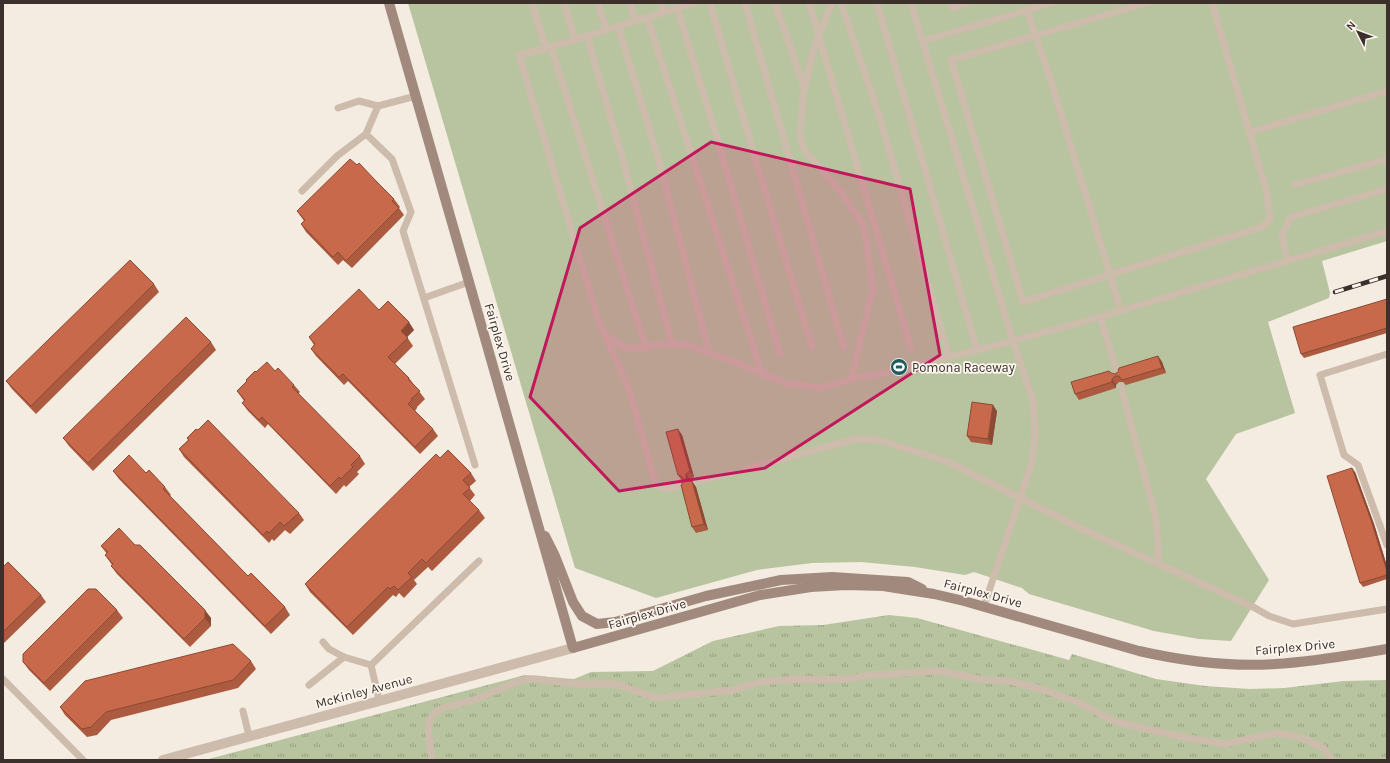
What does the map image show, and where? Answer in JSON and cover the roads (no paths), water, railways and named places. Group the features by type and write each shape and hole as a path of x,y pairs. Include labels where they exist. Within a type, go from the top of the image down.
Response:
{"street":[{"name":"Fairplex Drive","path":"389,3 470,282 572,648 760,595 811,587 846,585 883,586 928,593 984,606 1139,651 1160,656 1204,662 1235,665 1275,664 1312,661 1387,649"},
{"path":"535,515 555,556 572,602 582,616 597,624 615,622 706,596 781,580 832,577 908,582 928,593"},
{"name":"McKinley Avenue","path":"163,760 177,758 249,736 572,648"}],"lane":[{"path":"532,3 544,42 551,47 646,348"},
{"path":"564,3 575,39"},
{"path":"598,3 606,30"},
{"path":"630,3 635,21"},
{"path":"661,3 663,12"},
{"path":"683,486 666,489 656,484 629,389 598,319 519,56 694,3"},
{"path":"710,3 812,347"},
{"path":"745,3 844,348"},
{"path":"775,3 805,88"},
{"path":"809,3 820,35 911,348"},
{"path":"832,3 813,51 803,95 800,138 805,151 840,191 864,226 873,289 851,379"},
{"path":"841,3 879,115 949,357"},
{"path":"878,3 977,350"},
{"path":"911,3 1013,341 1033,401 1034,440 1032,462 984,606"},
{"path":"951,3 952,8 967,3"},
{"path":"923,41 1051,3"},
{"path":"1147,3 951,60 1024,302 1262,227 1270,219 1267,193 1212,3"},
{"path":"677,8 780,354"},
{"path":"1027,10 1052,84 1121,310"},
{"path":"647,17 760,367 765,375"},
{"path":"618,26 659,161 709,352"},
{"path":"587,36 623,160 672,344"},
{"path":"1250,132 1387,91"},
{"path":"338,108 359,101 378,106 416,96"},
{"path":"302,191 337,156 366,134 378,106"},
{"path":"366,134 392,159 411,212 403,231 475,465"},
{"path":"1294,185 1387,158"},
{"path":"1287,261 1282,235 1291,217 1387,189"},
{"path":"605,334 624,348 646,348 655,345 685,344 737,362 786,383 822,388 851,379 890,372 1013,341 1100,317 1387,231"},
{"path":"424,298 470,282"},
{"path":"1100,317 1118,375"},
{"path":"1387,354 1320,375 1344,455 1358,464 1387,545"},
{"path":"1121,387 1156,518 1159,564"},
{"path":"746,469 856,439 879,440 946,461 1069,523 1255,608 1269,616 1293,624 1387,609"},
{"path":"695,482 732,473"},
{"path":"370,665 479,562"},
{"path":"323,642 329,649 344,657 370,665"},
{"path":"309,685 344,657"},
{"path":"370,665 379,700"},
{"path":"432,760 428,728 431,717 438,710 446,706 474,700 514,682 526,679 576,684 616,684 656,698 733,690 760,682 801,679 848,679 878,674 940,671 983,680 1010,681 1041,689 1074,701 1116,722 1183,737 1225,744 1276,733 1300,737 1322,747 1333,760"},
{"path":"3,679 83,760"},
{"path":"243,711 249,736"}],"railway":[{"path":"1335,292 1387,276"}],"place":[{"name":"Pomona Raceway","path":"899,367"}]}
